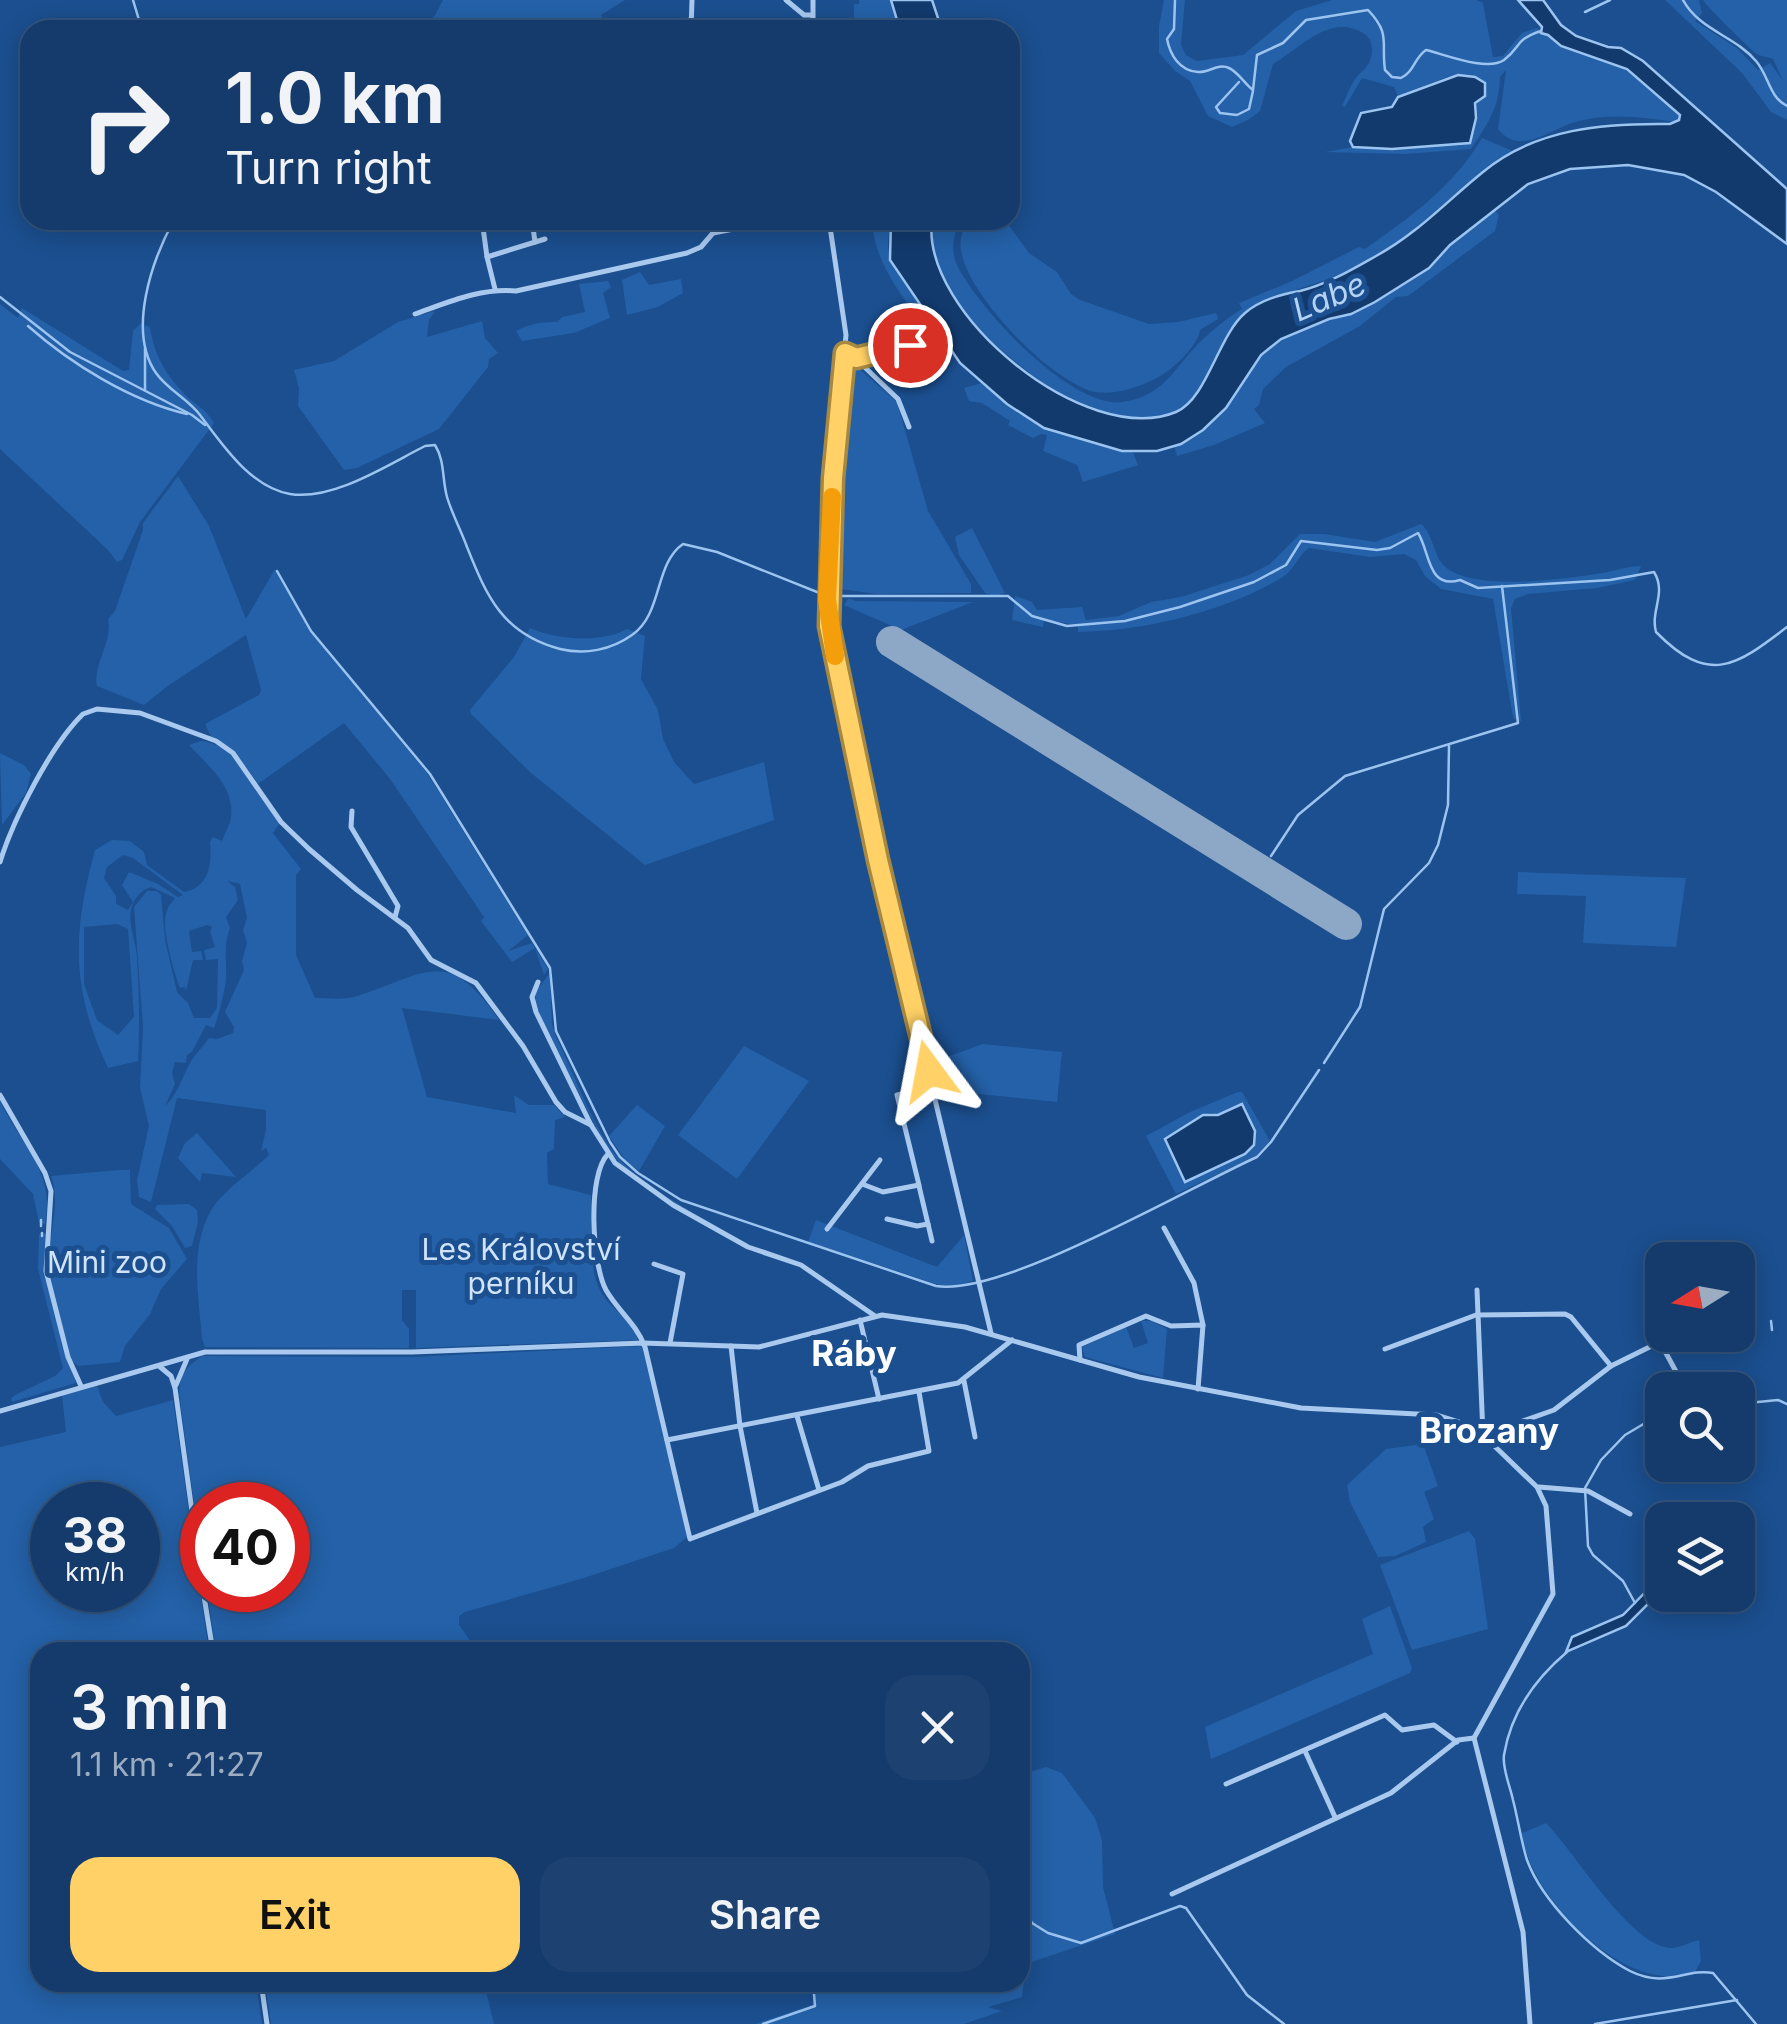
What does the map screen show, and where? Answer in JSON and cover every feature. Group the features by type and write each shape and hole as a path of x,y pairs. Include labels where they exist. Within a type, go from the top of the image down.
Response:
{"street":[{"path":"690,20 692,0"},
{"path":"786,0 804,16 812,15"},
{"path":"812,20 813,0"},
{"path":"483,230 495,289"},
{"path":"533,230 535,242"},
{"path":"415,314 495,289 516,291 661,260 701,247 713,233 729,230"},
{"path":"831,230 845,353 833,478 829,626 873,836 991,1333"},
{"path":"487,257 545,239"},
{"path":"856,358 898,348"},
{"path":"845,353 856,358 898,399 909,427"},
{"path":"0,862 32,790 76,722 97,709 129,711 216,741 233,753 281,822 344,880 411,931 430,960 470,978 486,994 556,1102 565,1112 591,1125"},
{"path":"352,811 352,826 398,906 394,917"},
{"path":"538,982 532,994 534,1007 608,1154 658,1196 748,1247 801,1265 875,1316"},
{"path":"932,1087 898,1096 932,1241"},
{"path":"0,1096 45,1172 51,1191 46,1270 68,1358 81,1386"},
{"path":"608,1154 601,1162 594,1193 597,1263 608,1295 635,1324 643,1342 690,1539 842,1482 868,1466 929,1451 919,1392"},
{"path":"827,1229 880,1160"},
{"path":"862,1184 883,1192 919,1185"},
{"path":"887,1219 917,1226 928,1224"},
{"path":"1164,1228 1194,1282 1203,1325 1198,1389"},
{"path":"654,1264 683,1274 670,1343"},
{"path":"1477,1290 1482,1435"},
{"path":"1386,1348 1478,1315 1569,1315 1611,1366"},
{"path":"0,1411 205,1352 412,1352 643,1342 770,1346 875,1316 907,1317 991,1333 1198,1389 1300,1408 1427,1414 1462,1423 1482,1435 1538,1487 1546,1506 1553,1594 1474,1738 1523,1932 1530,2024"},
{"path":"1080,1360 1079,1344 1146,1316 1170,1326 1203,1325"},
{"path":"860,1320 879,1399"},
{"path":"667,1440 964,1380 1012,1340"},
{"path":"731,1346 740,1426 757,1513"},
{"path":"1482,1435 1554,1410 1611,1366 1645,1349"},
{"path":"175,1388 190,1356"},
{"path":"156,1365 168,1373 175,1388 188,1482"},
{"path":"964,1380 975,1436"},
{"path":"797,1415 819,1490"},
{"path":"1538,1487 1585,1490 1630,1514"},
{"path":"207,1612 211,1642"},
{"path":"1226,1784 1385,1714 1402,1730 1435,1725 1457,1742"},
{"path":"1172,1894 1397,1790 1457,1742 1474,1738"},
{"path":"1305,1750 1335,1817"},
{"path":"262,1992 267,2024"}],"green space":[{"path":"443,0 625,0 601,15 602,20 432,20"},
{"path":"859,0 891,0 897,20 854,20 854,4 859,4"},
{"path":"1164,0 1185,0 1181,45 1186,55 1197,61 1243,55 1296,11 1332,0 1477,0 1483,3 1493,57 1503,56 1522,33 1537,28 1558,42 1635,74 1657,91 1680,118 1675,122 1603,117 1572,123 1526,141 1515,140 1498,129 1506,70 1500,77 1491,115 1471,149 1405,154 1325,152 1353,147 1464,145 1476,118 1475,103 1481,99 1447,77 1398,97 1394,87 1362,78 1345,107 1342,106 1354,81 1369,63 1372,48 1363,33 1338,27 1315,35 1273,64 1260,111 1232,127 1208,116 1190,81 1159,53"},
{"path":"1665,0 1699,0 1702,13 1695,21 1737,48 1758,70 1770,63 1783,81 1773,59 1753,51 1703,0 1787,0 1787,120 1771,112 1742,73"},
{"path":"1482,138 1513,151 1384,253 1341,274 1264,302 1244,314 1227,335 1196,394 1184,407 1167,415 1109,414 1051,388 972,322 949,292 934,257 931,230 956,230 957,265 1005,329 1078,390 1102,400 1123,402 1149,394 1167,380 1204,338 1242,309 1239,303 1359,247 1365,249 1430,200"},
{"path":"1494,209 1499,215 1495,231 1408,296 1396,297 1360,326 1286,367 1263,389 1254,409 1265,423 1177,456 1174,446 1190,440 1214,420 1251,366 1274,344 1359,310 1407,284"},
{"path":"873,230 890,230 890,254 930,320 921,322 904,298 877,249"},
{"path":"963,230 1012,230 1029,253 1057,272 1071,294 1149,324 1216,313 1218,319 1200,330 1192,347 1168,371 1133,388 1095,392 1056,372 994,312 967,269 961,239"},
{"path":"640,272 649,285 681,279 683,293 658,307 627,315 622,280"},
{"path":"608,281 611,287 603,293 610,318 574,333 522,341 516,331 521,328 585,312 579,284"},
{"path":"0,304 18,318 22,308 123,371 129,370 133,331 140,324 150,327 169,376 214,423 140,522 122,560 117,562 0,449"},
{"path":"435,311 429,320 427,337 482,321 485,338 498,353 489,359 488,367 439,429 357,468 344,470 298,406 294,370 334,361 398,322"},
{"path":"856,366 897,402 928,511 971,584 971,593 876,594 834,588 838,482 850,369"},
{"path":"982,383 1048,427 1122,451 1132,450 1138,465 1083,482 1077,465 1043,451 1047,435 1033,438 1008,425 1010,421 982,403 969,401 964,388"},
{"path":"178,476 209,526 246,619 275,569 310,631 427,773 528,935 508,951 532,943 548,969 544,975 535,948 512,962 481,921 484,917 390,779 344,723 258,784 235,751 211,737 205,724 259,695 261,690 246,635 144,705 97,686 108,619 115,611 143,523"},
{"path":"1421,524 1448,569 1480,580 1545,580 1641,566 1635,580 1515,599 1511,608 1521,721 1514,719 1512,712 1493,599 1441,589 1425,576 1416,560 1404,554 1370,557 1309,548 1287,574 1236,600 1184,617 1130,628 1078,632 1078,625 1044,620 1043,627 1012,620 1015,596 1032,602 1037,610 1082,607 1086,620 1119,616 1151,602 1181,597 1249,575 1270,564 1300,534 1375,542"},
{"path":"972,528 1005,593 985,593 959,555 955,537"},
{"path":"849,598 973,602 901,630 844,605"},
{"path":"530,628 579,638 627,629 645,636 641,679 658,710 663,739 674,762 694,784 764,762 774,820 645,865 531,773 471,714 470,710 514,657"},
{"name":"Les Království perníku","path":"201,741 226,751 247,773 279,824 273,833 301,869 296,875 296,955 315,998 349,998 434,971 449,973 481,996 499,1020 402,1008 427,1097 516,1113 514,1095 529,1105 554,1105 565,1117 555,1120 554,1149 547,1153 548,1184 591,1195 596,1280 604,1297 631,1326 638,1340 416,1348 416,1290 402,1290 402,1320 409,1329 409,1348 205,1347 197,1276 202,1231 220,1199 269,1155 266,1148 261,1151 266,1110 177,1098 151,1202 139,1197 137,1180 149,1126 140,1088 143,1027 134,907 147,891 161,895 165,940 177,992 188,1003 194,1018 210,1018 217,1008 218,959 206,960 204,950 215,947 212,927 189,931 192,952 201,951 203,960 193,960 186,991 185,987 180,988 166,938 165,918 175,898 151,887 134,902 130,915 138,970 138,1061 108,1068 87,1012 79,961 82,908 95,850 112,840 130,841 144,852 147,865 184,892 204,880 210,842 213,837 222,841 231,806 218,777 189,745","holes":["123,855 133,858 183,895 178,897 129,872 122,885 133,902 128,910 116,904 116,896 104,878 107,867","227,881 240,884 247,943 244,970 225,1012 234,1027 233,1033 209,1038 165,1106 175,1084 175,1062 186,1063 206,1025 214,1028 216,1024 226,979 230,928 226,917 238,900 235,887","117,924 128,929 134,1017 118,1035 97,1020 84,984 84,927"]},
{"path":"0,753 24,765 31,774 26,793 2,825"},
{"path":"1518,872 1686,878 1676,947 1583,943 1586,896 1517,894"},
{"path":"550,973 556,1037 612,1150 644,1181 725,1232 657,1193 624,1168 607,1148 537,1012 535,992"},
{"path":"983,1044 1062,1052 1057,1102 961,1092 937,1094 930,1063"},
{"path":"744,1046 809,1081 737,1179 678,1135"},
{"path":"1242,1092 1270,1141 1256,1156 1176,1194 1146,1136 1190,1112","holes":["1212,1113 1255,1142 1232,1161 1185,1182 1166,1139"]},
{"path":"0,1101 41,1174 46,1189 45,1224 39,1223 33,1194 0,1159"},
{"path":"637,1105 665,1126 639,1171 625,1160 609,1136"},
{"path":"197,1133 236,1177 202,1173 200,1182 178,1158 185,1143"},
{"name":"Mini zoo","path":"130,1170 131,1204 169,1228 187,1259 161,1289 150,1314 125,1346 120,1362 78,1366 71,1360 50,1279 55,1210 51,1176"},
{"path":"189,1204 197,1210 198,1222 192,1246 185,1248 172,1226 155,1209 157,1205"},
{"path":"816,1220 937,1267 964,1235 973,1281 939,1285 808,1242"},
{"path":"47,1233 44,1265 76,1383 12,1402 17,1394 55,1376 63,1368 38,1269 39,1234"},
{"path":"1141,1321 1167,1329 1163,1378 1085,1357 1082,1347 1126,1327 1134,1348 1148,1343"},
{"path":"642,1346 687,1537 674,1548 465,1612 459,1616 459,1625 470,1642 215,1642 210,1612 310,1612 310,1482 192,1482 181,1379 202,1356 413,1357"},
{"path":"97,1386 103,1402 116,1416 173,1400 185,1482 180,1482 180,1612 203,1612 208,1642 30,1642 30,1992 257,1992 262,2024 0,2024 0,1447 66,1432 62,1396"},
{"path":"1423,1444 1438,1486 1424,1492 1434,1519 1423,1527 1426,1542 1395,1556 1378,1557 1350,1502 1347,1485 1386,1449"},
{"path":"1469,1531 1475,1539 1488,1629 1412,1650 1380,1565"},
{"path":"1390,1606 1412,1668 1410,1673 1211,1759 1205,1727 1373,1654 1362,1619"},
{"path":"1046,1767 1062,1773 1095,1818 1102,1840 1103,1887 1115,1934 1030,1963 1030,1772"},
{"path":"1546,1823 1637,1931 1670,1948 1699,1940 1701,1961 1695,1972 1668,1976 1640,1971 1585,1936 1561,1912 1528,1858 1522,1833"},
{"path":"266,1992 486,1992 494,2024 271,2024"},
{"path":"812,1992 1023,1992 1022,1997 988,2007 1002,2011 964,2024 755,2024 815,2001"}],"water":[{"path":"891,0 932,0 939,20 897,20"},
{"name":"Labe","path":"1518,0 1543,0 1561,25 1576,36 1621,48 1643,61 1787,189 1787,244 1716,192 1684,175 1628,165 1570,169 1528,184 1450,245 1429,268 1375,302 1281,339 1261,355 1226,408 1203,430 1181,444 1157,451 1122,451 1044,428 1007,404 960,363 890,260 891,230 933,230 935,256 952,294 980,331 1016,365 1056,392 1098,411 1139,418 1176,412 1196,394 1227,336 1245,313 1271,299 1329,281 1391,247 1504,157 1572,131 1670,124 1679,120 1680,115 1627,69 1561,46 1541,33 1542,27"},
{"path":"1458,75 1485,83 1485,96 1475,103 1470,143 1392,149 1353,147 1350,141 1361,113 1392,107 1398,97"},
{"path":"1242,1104 1255,1131 1254,1145 1245,1154 1185,1182 1165,1139 1203,1115 1218,1115"},
{"path":"1645,1592 1645,1607 1626,1626 1566,1652 1572,1637 1623,1615"}],"waterway":[{"path":"133,0 139,20"},
{"path":"1175,0 1174,29 1167,39 1176,61 1198,72 1229,68 1253,90 1257,55 1283,43 1306,20 1368,10 1384,38 1385,70 1392,77 1401,78 1426,50 1477,63 1497,63 1526,37 1541,31"},
{"path":"1585,12 1610,0"},
{"path":"1683,0 1698,19 1756,61 1776,97 1787,106"},
{"path":"1239,82 1216,107 1220,113 1237,115 1249,109 1253,91"},
{"path":"169,230 146,296 143,337 148,356 161,379 195,409 228,451 262,483 290,494 307,495 342,487 425,446 435,445 449,503 490,597 524,634 560,649 598,650 632,635 649,615 667,564 683,544 717,552 827,596 1008,596 1032,616 1067,626 1125,621 1254,582 1286,565 1301,541 1377,550 1390,548 1418,533 1435,574 1449,582 1460,580 1478,588 1610,580 1654,572 1659,587 1656,632 1675,649 1707,664 1737,660 1787,627"},
{"path":"0,297 70,352 205,425"},
{"path":"28,326 103,379 145,400 187,414"},
{"path":"145,348 145,390"},
{"path":"277,571 311,631 430,774 550,968 556,1031 610,1142 638,1173 681,1200 936,1286 966,1285 1048,1258 1257,1157 1319,1070"},
{"path":"1271,856 1298,815 1345,776 1518,723 1502,586"},
{"path":"1324,1063 1360,1007 1384,909 1429,863 1438,845 1448,805 1449,746"},
{"path":"41,1220 41,1226"},
{"path":"1771,1321 1772,1330"},
{"path":"1755,1402 1778,1400 1787,1404"},
{"path":"1635,1603 1623,1581 1588,1546 1585,1488 1601,1460 1625,1435 1645,1423"},
{"path":"1567,1652 1526,1698 1512,1725 1504,1755 1523,1845 1534,1876 1570,1923 1615,1962 1654,1978 1713,1973 1756,2024"},
{"path":"1030,1919 1048,1933 1081,1943 1180,1906 1186,1908 1247,1995 1284,2024"},
{"path":"763,2024 815,2006 814,1992"},
{"path":"1595,2024 1737,2000"}],"runway":[{"path":"892,642 1346,924"}],"slow traffic":[{"path":"832,497 827,599 835,656"}],"district":[{"name":"Ráby","path":"854,1354"},
{"name":"Brozany","path":"1489,1431"}],"route":[{"path":"910,345 856,358 845,353 827,599 829,626 873,836 929,1071"}]}
